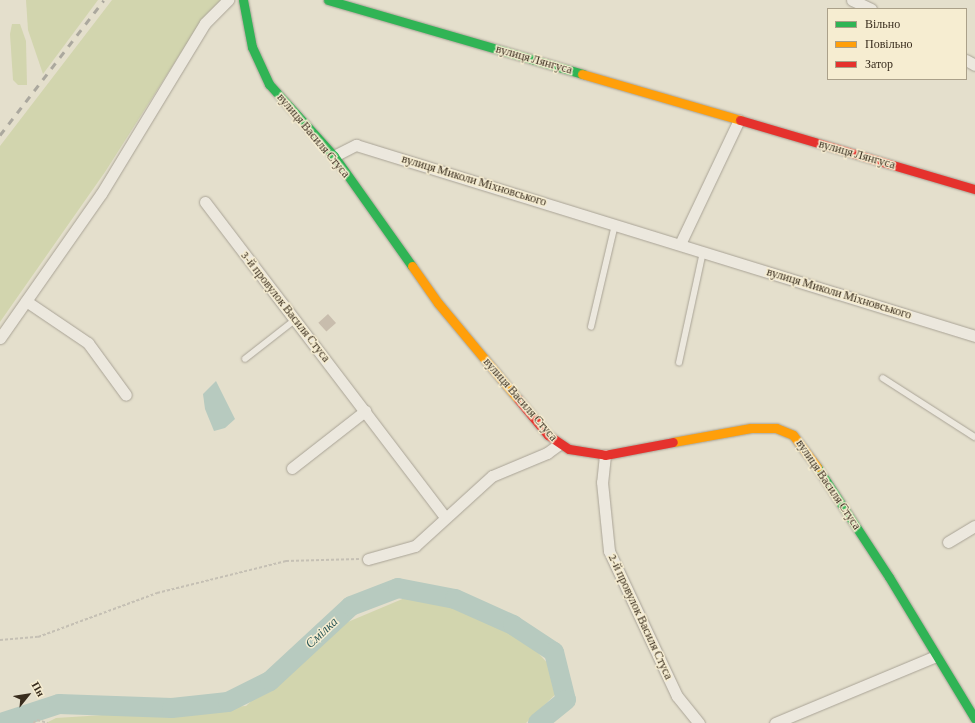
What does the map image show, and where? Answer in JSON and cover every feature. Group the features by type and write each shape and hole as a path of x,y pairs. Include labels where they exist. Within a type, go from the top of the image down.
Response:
{"street":[{"path":"0,338 101,194 205,23 228,0"},
{"name":"вулиця Василя Стуса","path":"243,0 252,47 269,84 334,156 438,303 515,398 558,445 605,455 751,428 776,428 793,435 803,446 876,557 974,716"},
{"name":"вулиця Лянгуса","path":"328,0 974,187"},
{"path":"852,0 869,8"},
{"path":"680,244 739,120"},
{"name":"вулиця Миколи Міхновського","path":"334,156 356,145 975,336"},
{"name":"3-й провулок Василя Стуса","path":"205,202 445,517"},
{"path":"26,301 88,344 126,395"},
{"path":"292,468 365,411"},
{"path":"368,559 415,546 445,517 492,476 547,453 558,445"},
{"name":"2-й провулок Василя Стуса","path":"605,455 602,482 608,551 677,696 699,723"},
{"path":"948,542 975,526"},
{"path":"775,723 936,656"}],"lane":[{"path":"591,327 615,225"},
{"path":"679,363 703,252"},
{"path":"245,359 295,320"},
{"path":"883,378 975,437"}],"path":[{"path":"0,640 38,637 157,594 286,560 368,559"},
{"path":"33,723 37,720 48,723"}],"green space":[{"path":"26,0 98,0 43,74 28,30"},
{"path":"112,0 221,0 203,18 105,172 0,322 0,146"},
{"path":"12,24 20,24 26,41 27,85 18,85 13,80 10,34"},
{"path":"419,592 508,619 566,684 526,723 46,723 56,718 246,706 324,632"}],"shaded area":[{"path":"216,381 235,419 225,428 214,431 205,409 203,394"}],"building":[{"path":"328,314 336,323 326,332 318,323"}],"waterway":[{"name":"Смілка","path":"1,723 59,704 172,708 228,702 270,681 351,606 398,588 455,599 513,625 554,652 566,700 538,723"}],"railway":[{"path":"0,135 104,0"}],"traffic: fast":[{"path":"243,0 252,47 269,84 334,156 412,266"},
{"path":"328,0 582,74"},
{"path":"817,467 889,577 975,719"}],"traffic: slow":[{"path":"582,74 740,120"},
{"path":"412,266 438,303 518,399"},
{"path":"673,442 751,428 776,428 793,435 817,467"}],"traffic: jam":[{"path":"740,120 975,189"},
{"path":"518,399 548,435 569,449 605,455 673,442"}]}
